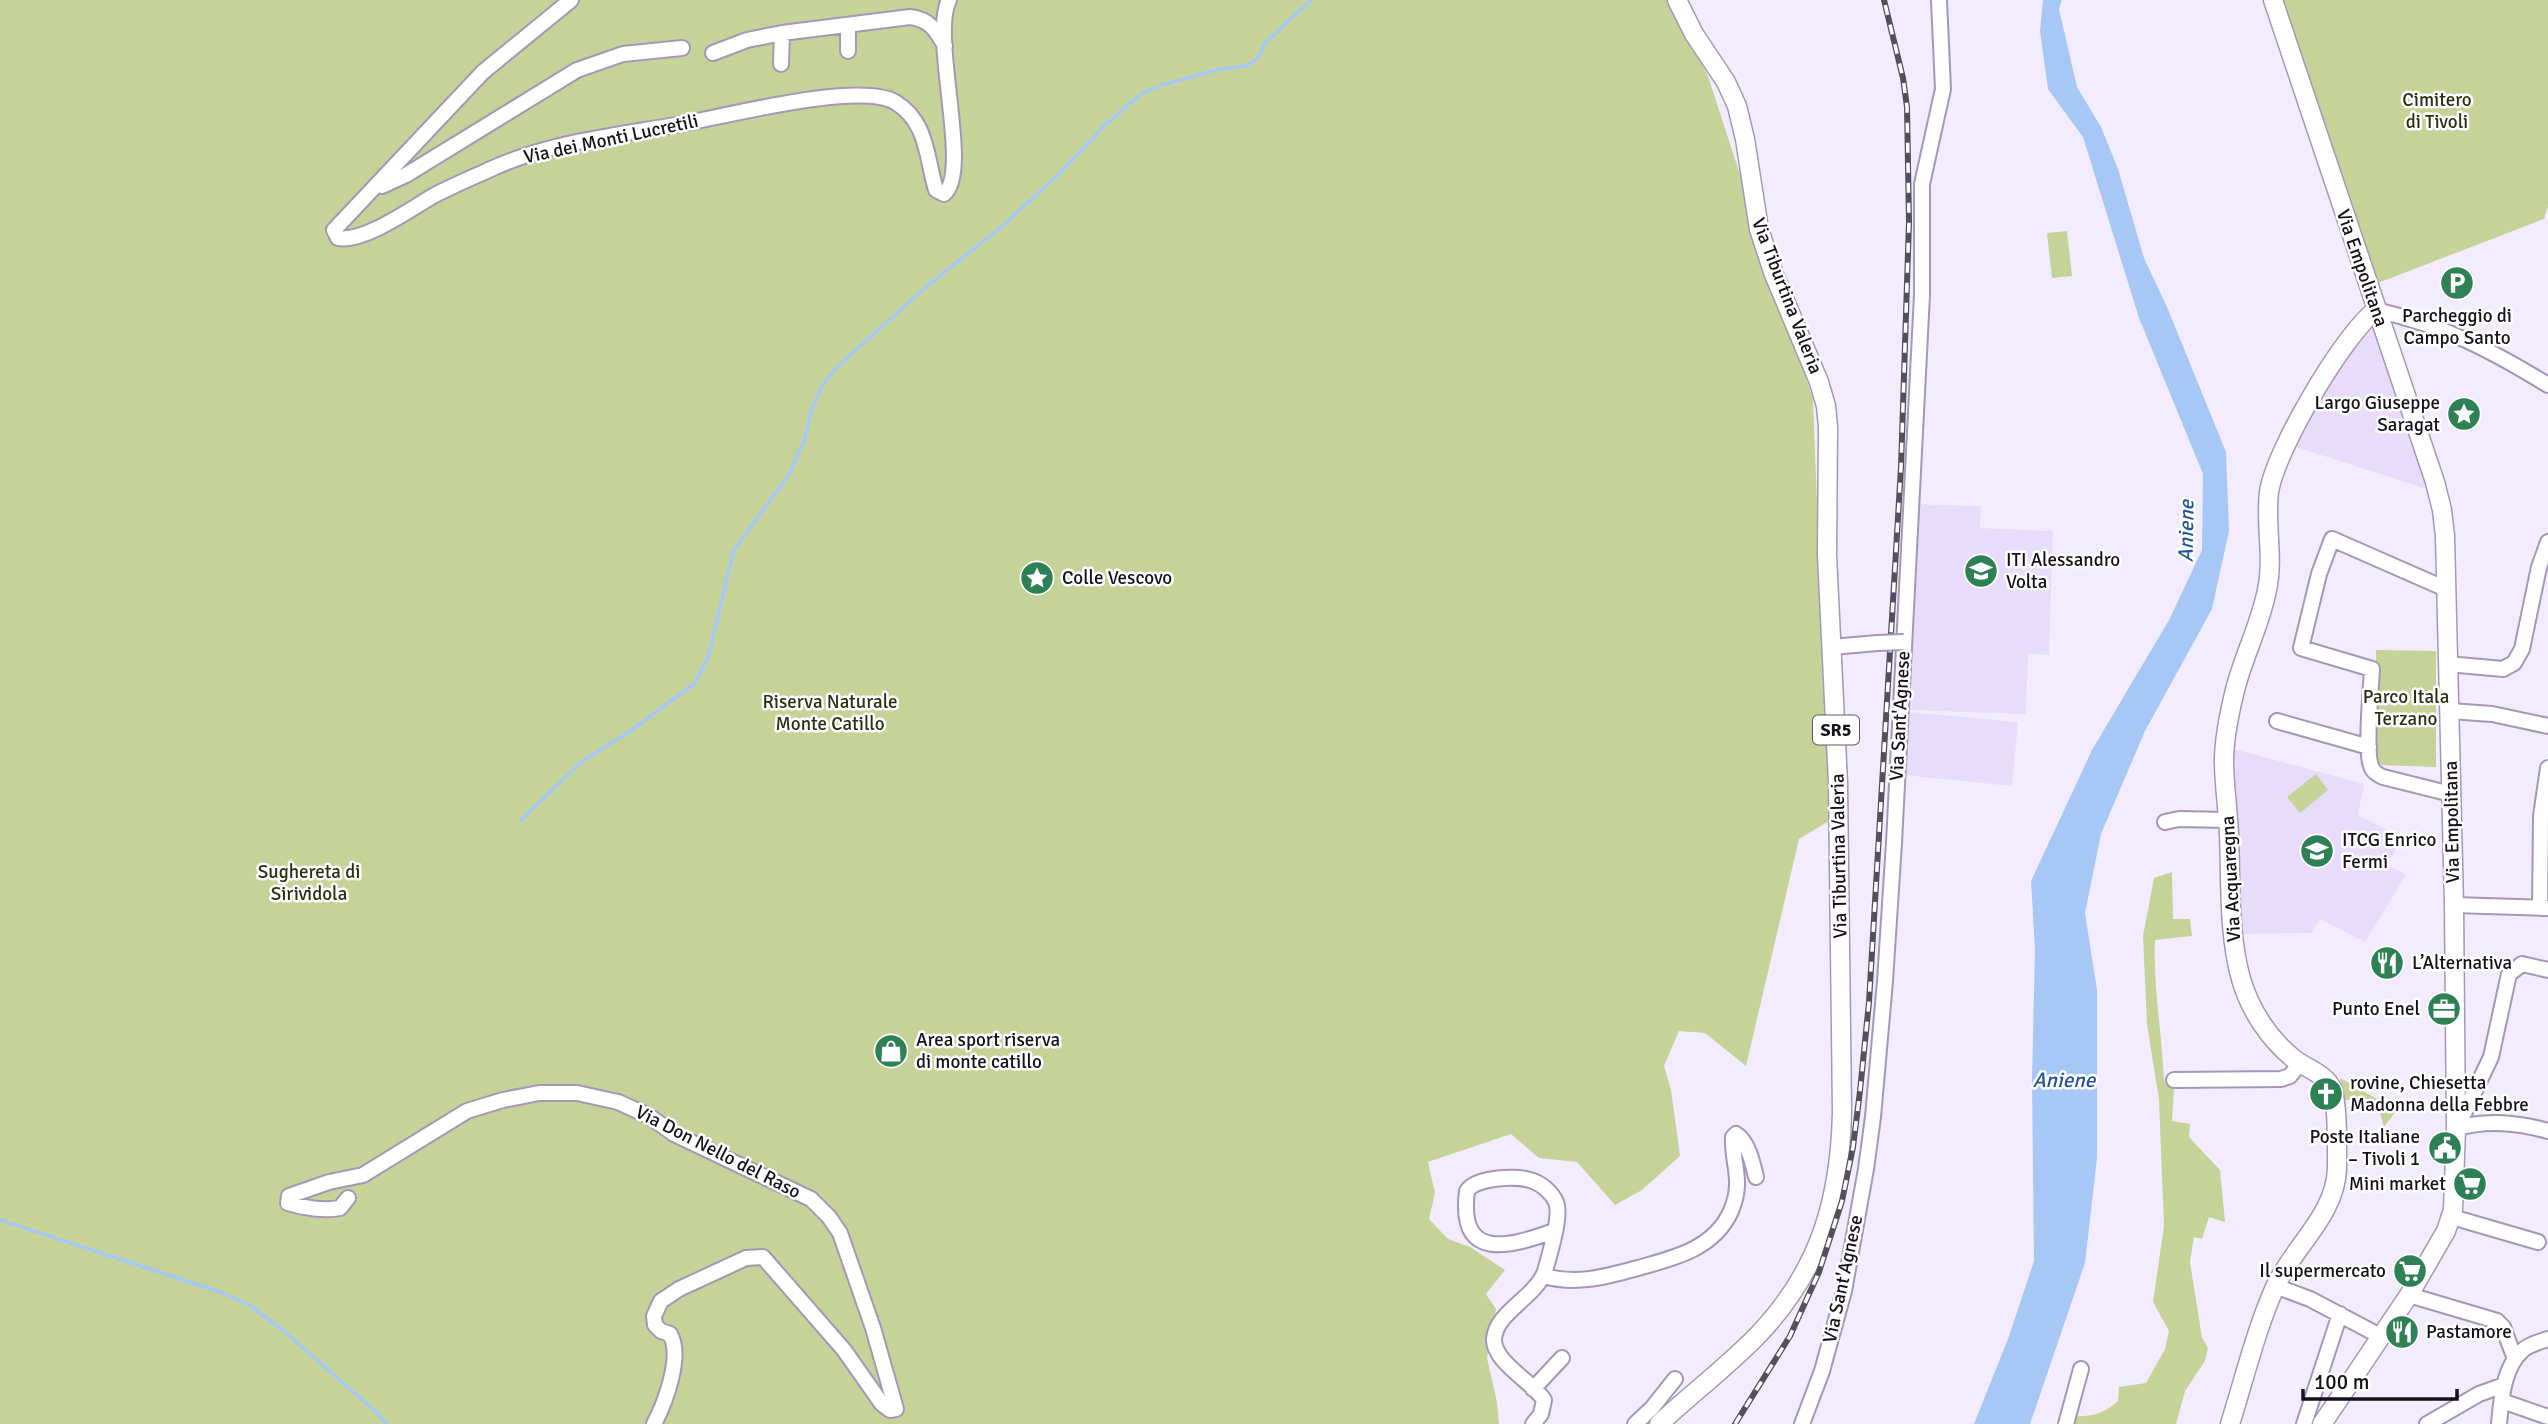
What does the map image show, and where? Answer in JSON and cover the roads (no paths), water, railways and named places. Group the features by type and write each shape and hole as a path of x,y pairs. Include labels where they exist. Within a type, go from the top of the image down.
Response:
{"main road":[{"name":"Via Tiburtina Valeria","path":"1659,1424 1756,1337 1786,1302 1815,1254 1834,1192 1840,1146 1842,1037 1838,783 1826,519 1828,427 1824,398 1762,239 1754,208 1745,139 1737,106 1726,82 1694,34 1677,0"},
{"name":"Via Empolitana","path":"2273,0 2438,491 2444,522 2454,905 2456,1129 2452,1217 2409,1296 2322,1424"},
{"name":"Via Acquaregna","path":"2230,1424 2276,1286 2293,1255 2329,1204 2337,1172 2333,1090 2325,1079 2282,1048 2259,1020 2242,980 2232,923 2225,743 2234,692 2268,588 2269,501 2275,466 2285,444 2330,370 2357,329 2376,310"}],"street":[{"name":"Via dei Monti Lucretili","path":"570,0 483,72 377,187 336,227 334,230 338,238 351,238 367,232 454,186 506,162 539,152 604,137 810,99 867,95 893,101 915,120 926,144 936,190 944,194 952,184 954,154 946,47"},
{"path":"946,47 945,17 950,0"},
{"name":"Via Sant'Agnese","path":"1802,1424 1822,1371 1844,1292 1866,1169 1885,981 1922,295 1922,184 1943,89 1939,0"},
{"path":"713,54 747,40 782,33 918,18 933,27 946,47"},
{"path":"848,24 848,51"},
{"path":"781,64 782,33"},
{"path":"377,187 406,175 577,70 623,54 682,48"},
{"path":"2376,310 2407,317 2458,335 2548,385"},
{"path":"2446,589 2332,539 2319,574 2301,648 2372,669 2370,764 2380,776 2451,794"},
{"path":"2448,664 2503,669 2514,663 2522,649 2539,567 2548,542"},
{"path":"1832,647 1904,642"},
{"path":"2450,711 2493,714 2548,726"},
{"path":"2277,721 2369,747"},
{"path":"2454,905 2544,908 2542,816 2548,768"},
{"path":"2165,822 2228,820"},
{"path":"2456,1129 2483,1078 2493,1050 2509,974 2522,964 2548,970"},
{"path":"2174,1080 2278,1080 2290,1076 2300,1063"},
{"name":"Via Don Nello del Raso","path":"348,1198 340,1208 331,1210 288,1203 289,1196 300,1191 363,1175 467,1111 539,1093 565,1093 618,1102 649,1116 674,1134 811,1199 829,1217 839,1233 873,1328 896,1409 890,1410 881,1404 844,1350 763,1257 746,1258 719,1269 661,1301 654,1316 655,1325 670,1334 675,1342 676,1354 664,1405 654,1424"},
{"path":"2456,1129 2489,1124 2518,1125 2548,1131"},
{"path":"1543,1276 1566,1281 1603,1278 1674,1259 1708,1240 1726,1219 1738,1186 1733,1145 1733,1137 1736,1134 1741,1137 1756,1177"},
{"path":"1533,1424 1541,1414 1544,1404 1542,1397 1501,1356 1494,1337 1503,1320 1536,1287 1543,1276 1554,1231 1558,1209 1549,1191 1538,1182 1523,1178 1486,1180 1473,1184 1467,1191 1470,1228 1474,1237 1483,1243 1518,1242 1554,1231"},
{"path":"2452,1217 2538,1242"},
{"path":"2276,1286 2310,1298 2382,1337"},
{"path":"2409,1296 2497,1321 2503,1327 2515,1359"},
{"path":"2304,1424 2340,1314"},
{"path":"2499,1424 2504,1385 2515,1359 2529,1346 2548,1339"},
{"path":"1534,1389 1562,1358"},
{"path":"2066,1424 2081,1369"},
{"path":"1636,1424 1675,1378"},
{"path":"2427,1424 2479,1394 2504,1385"},
{"path":"2502,1401 2548,1417"}],"water":[{"name":"Aniene","path":"2043,0 2062,0 2059,9 2077,87 2101,127 2118,169 2144,258 2167,307 2226,452 2229,531 2212,609 2145,731 2101,834 2085,913 2097,990 2097,1158 2085,1263 2030,1424 1974,1424 2008,1339 2034,1261 2032,1079 2035,949 2031,881 2092,750 2169,620 2202,550 2203,474 2139,318 2083,137 2048,89 2040,31"}],"waterway":[{"path":"521,820 581,762 629,732 695,683 708,657 734,550 788,476 805,439 811,411 823,384 838,366 927,286 1000,228 1058,175 1105,125 1141,94 1159,86 1216,70 1246,66 1258,58 1265,43 1311,0"},
{"path":"0,1220 220,1292 251,1306 284,1331 376,1412 386,1424"}],"railway":[{"path":"1735,1424 1790,1336 1819,1272 1842,1201 1853,1147 1860,1091 1869,1002 1901,467 1909,222 1907,107 1903,78 1884,0"}],"place":[{"name":"Parcheggio di Campo Santo","path":"2457,283"},
{"name":"Largo Giuseppe Saragat","path":"2464,414"},
{"name":"ITI Alessandro Volta","path":"1981,571"},
{"name":"Colle Vescovo","path":"1037,578"},
{"name":"ITCG Enrico Fermi","path":"2317,851"},
{"name":"L’Alternativa","path":"2387,963"},
{"name":"Punto Enel","path":"2444,1009"},
{"name":"Area sport riserva di monte catillo","path":"891,1051"},
{"name":"rovine, Chiesetta Madonna della Febbre","path":"2326,1094"},
{"name":"Poste Italiane – Tivoli 1","path":"2445,1148"},
{"name":"Mini market","path":"2470,1184"},
{"name":"Il supermercato","path":"2410,1271"},
{"name":"Pastamore","path":"2402,1332"}],"park label":[{"name":"Cimitero di Tivoli","path":"2437,111"},
{"name":"Parco Itala Terzano","path":"2406,708"},
{"name":"Riserva Naturale Monte Catillo","path":"830,713"},
{"name":"Sughereta di Sirividola","path":"309,883"}]}
